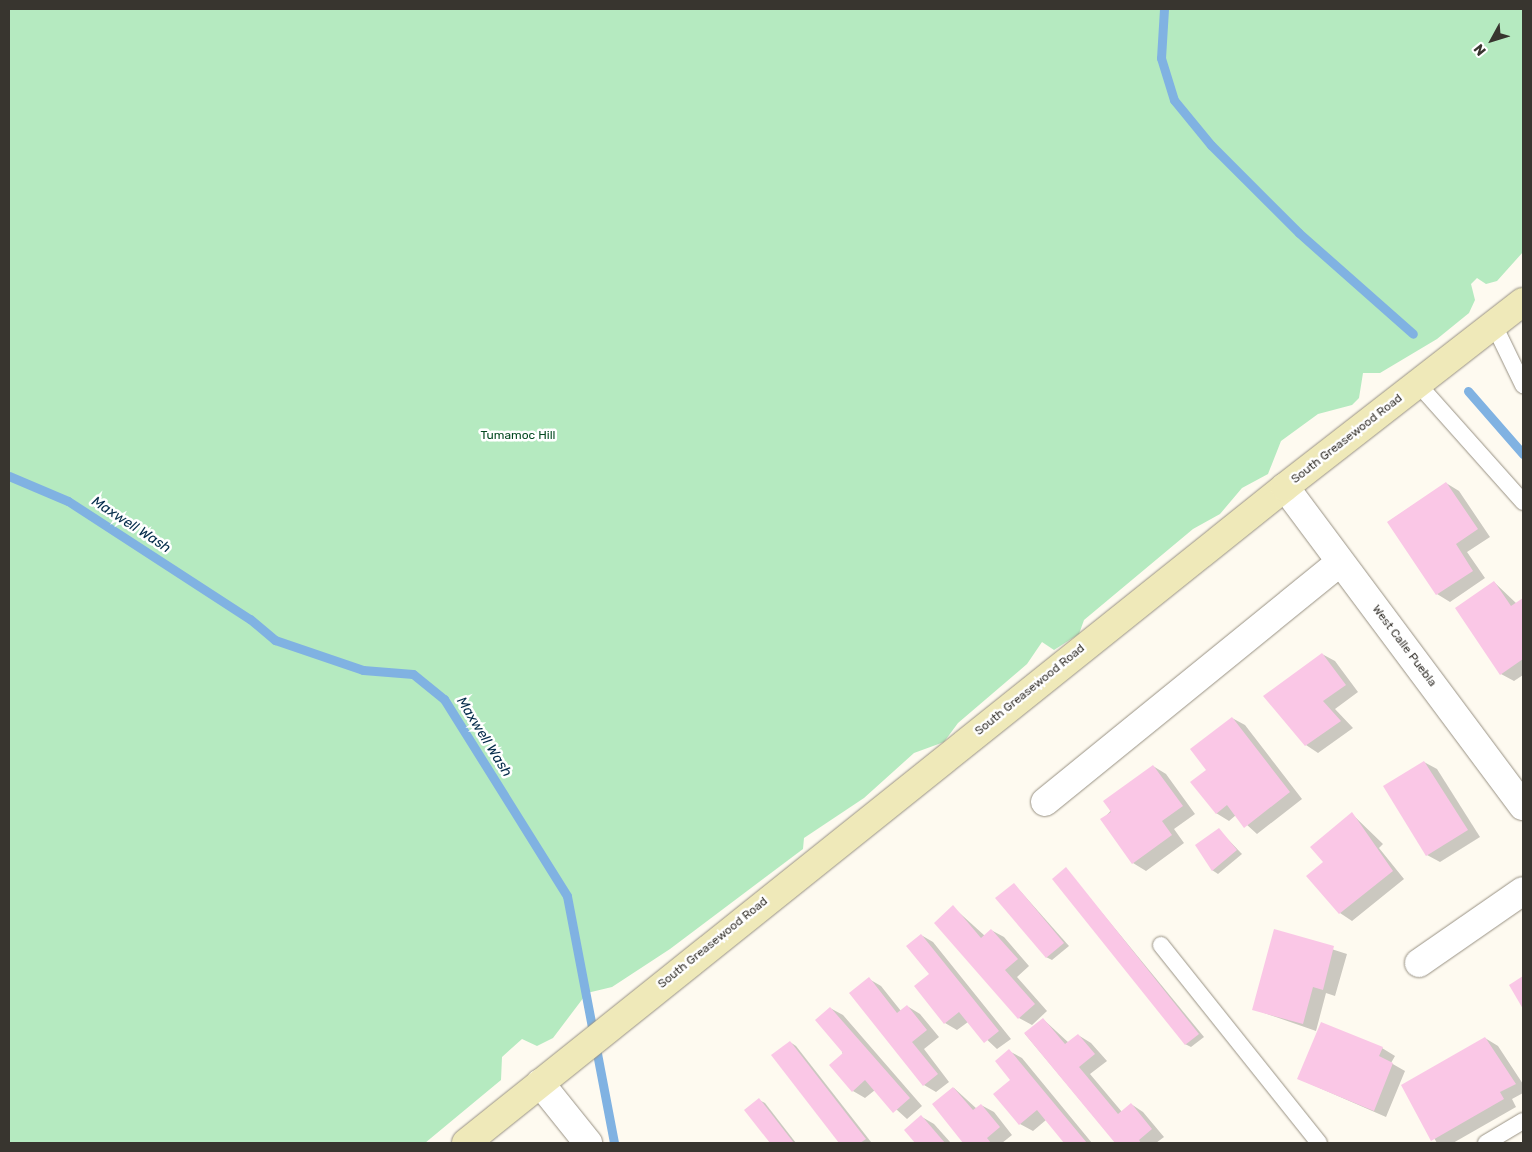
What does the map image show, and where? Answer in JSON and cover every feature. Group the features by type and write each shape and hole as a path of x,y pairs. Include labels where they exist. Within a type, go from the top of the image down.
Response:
{"main road":[{"name":"South Greasewood Road","path":"466,1143 1285,487 1523,302"}],"street":[{"name":"West Calle Puebla","path":"1285,487 1523,806"},
{"path":"1045,802 1340,562"},
{"path":"1419,963 1523,891"},
{"path":"540,1082 588,1143"}],"lane":[{"path":"1494,325 1523,385"},
{"path":"1418,384 1523,502"},
{"path":"1161,945 1319,1143"},
{"path":"1486,1143 1523,1121"}],"green space":[{"name":"Tumamoc Hill","path":"9,9 1523,9 1523,252 1497,281 1486,284 1477,278 1471,284 1475,300 1469,313 1437,339 1380,373 1363,373 1359,398 1352,405 1318,414 1281,441 1268,474 1242,488 1220,514 1193,529 1084,620 1079,634 1054,650 1042,642 1027,664 958,723 944,742 914,753 864,798 804,838 803,849 670,949 612,987 587,993 553,1038 537,1046 522,1039 502,1057 501,1080 425,1143 9,1143"}],"building":[{"path":"1446,482 1478,529 1456,544 1473,571 1436,595 1387,522"},
{"path":"1494,581 1511,606 1523,598 1523,659 1500,675 1455,608"},
{"path":"1322,653 1346,685 1323,701 1341,721 1305,746 1263,696"},
{"path":"1232,717 1290,792 1244,828 1227,805 1216,814 1190,782 1206,770 1190,749"},
{"path":"1424,761 1468,830 1426,856 1383,786"},
{"path":"1153,765 1183,806 1162,821 1172,835 1132,864 1100,819 1111,812 1103,801"},
{"path":"1352,812 1393,871 1339,914 1306,876 1323,862 1310,847"},
{"path":"1219,828 1237,850 1212,871 1195,845"},
{"path":"1066,867 1199,1034 1185,1045 1052,879"},
{"path":"1014,883 1064,943 1046,958 995,898"},
{"path":"953,905 981,938 991,929 1018,959 1005,970 1035,1004 1018,1019 934,923"},
{"path":"1274,929 1334,946 1323,990 1313,987 1303,1024 1252,1010"},
{"path":"921,934 999,1031 984,1043 959,1012 944,1024 914,986 929,974 906,946"},
{"path":"1523,976 1523,1009 1509,985"},
{"path":"869,977 897,1013 907,1005 927,1030 912,1042 938,1074 923,1086 849,993"},
{"path":"830,1007 910,1098 893,1113 865,1080 852,1092 829,1065 843,1053 815,1020"},
{"path":"1043,1018 1065,1044 1078,1034 1095,1054 1079,1067 1118,1114 1131,1103 1152,1129 1139,1140 1141,1143 1115,1143 1024,1033"},
{"path":"1321,1022 1383,1047 1379,1056 1393,1063 1374,1111 1297,1079"},
{"path":"1485,1037 1516,1084 1500,1092 1504,1099 1431,1141 1401,1085"},
{"path":"790,1041 866,1139 860,1143 839,1143 771,1055"},
{"path":"1009,1049 1087,1143 1064,1143 1037,1110 1019,1125 993,1094 1010,1080 995,1061"},
{"path":"953,1087 973,1110 981,1104 1000,1127 987,1138 991,1143 963,1143 932,1104"},
{"path":"759,1098 794,1143 770,1143 744,1110"},
{"path":"921,1115 945,1143 915,1143 904,1130"}],"waterway":[{"path":"1164,9 1161,58 1174,100 1211,145 1299,233 1413,334"},
{"path":"1468,391 1523,454"},
{"name":"Maxwell Wash","path":"9,476 68,501 250,619 275,640 363,670 413,674 444,699 567,896 614,1143"}]}
